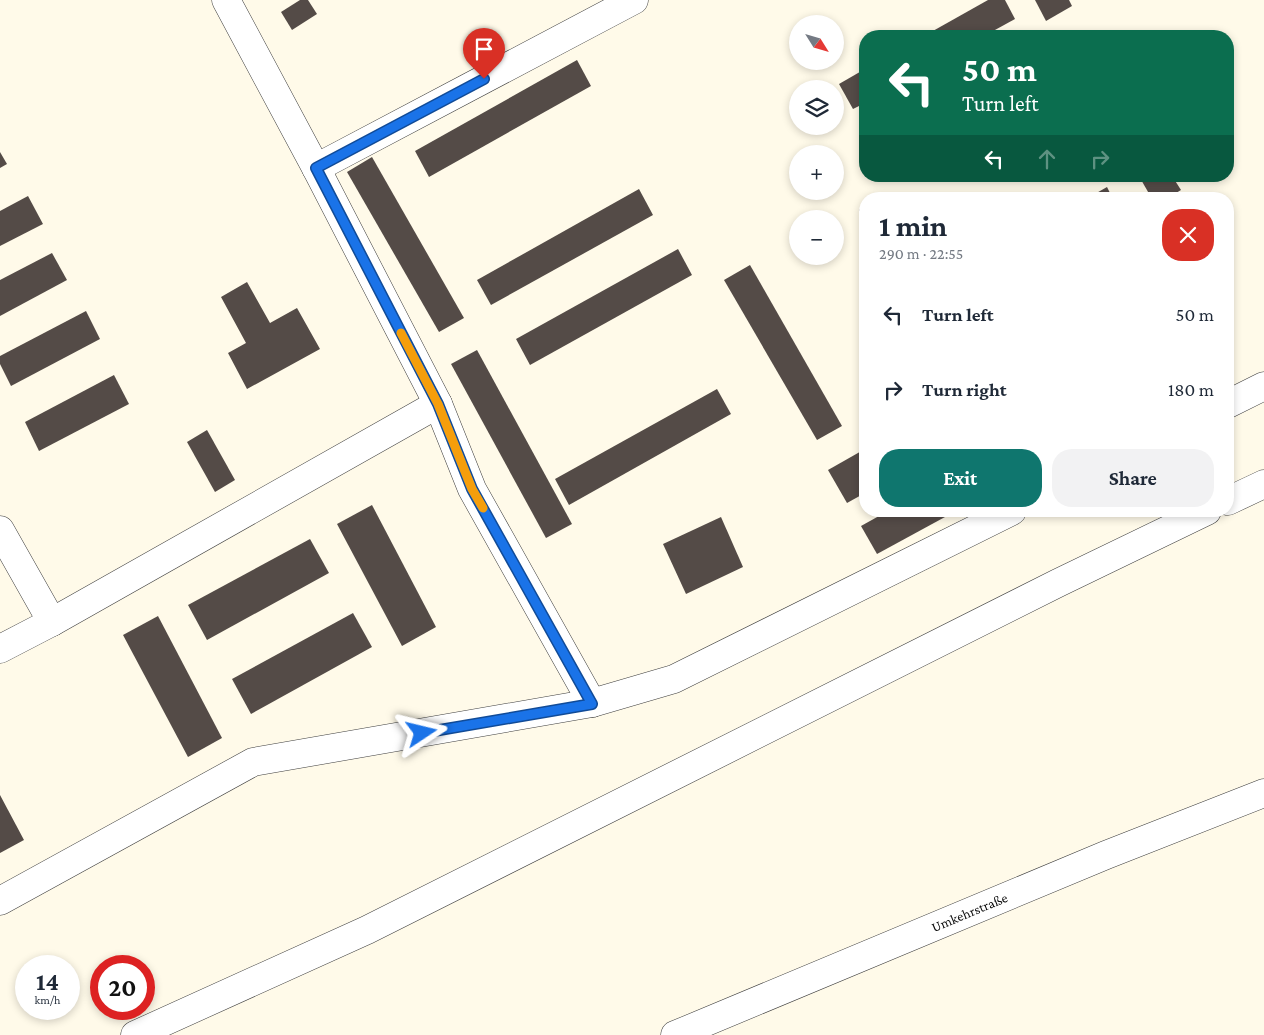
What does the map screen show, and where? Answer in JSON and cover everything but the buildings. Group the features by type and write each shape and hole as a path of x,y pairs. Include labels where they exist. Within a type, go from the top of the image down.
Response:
{"lane":[{"path":"226,0 316,168 438,404 472,489 592,704"},
{"path":"316,168 634,0"},
{"path":"1234,401 1264,386"},
{"path":"0,649 52,622 438,404"},
{"path":"1234,498 1264,484"},
{"path":"0,901 253,762 592,704 674,679 1000,517"},
{"path":"135,1035 368,930 1049,587 1195,517"},
{"path":"0,530 52,622"},
{"name":"Umkehrstraße","path":"675,1035 1096,858 1264,793"}],"slow traffic":[{"path":"401,333 438,404 472,489 483,508"}],"route":[{"path":"422,733 592,704 472,489 438,404 316,168 484,79"}]}
